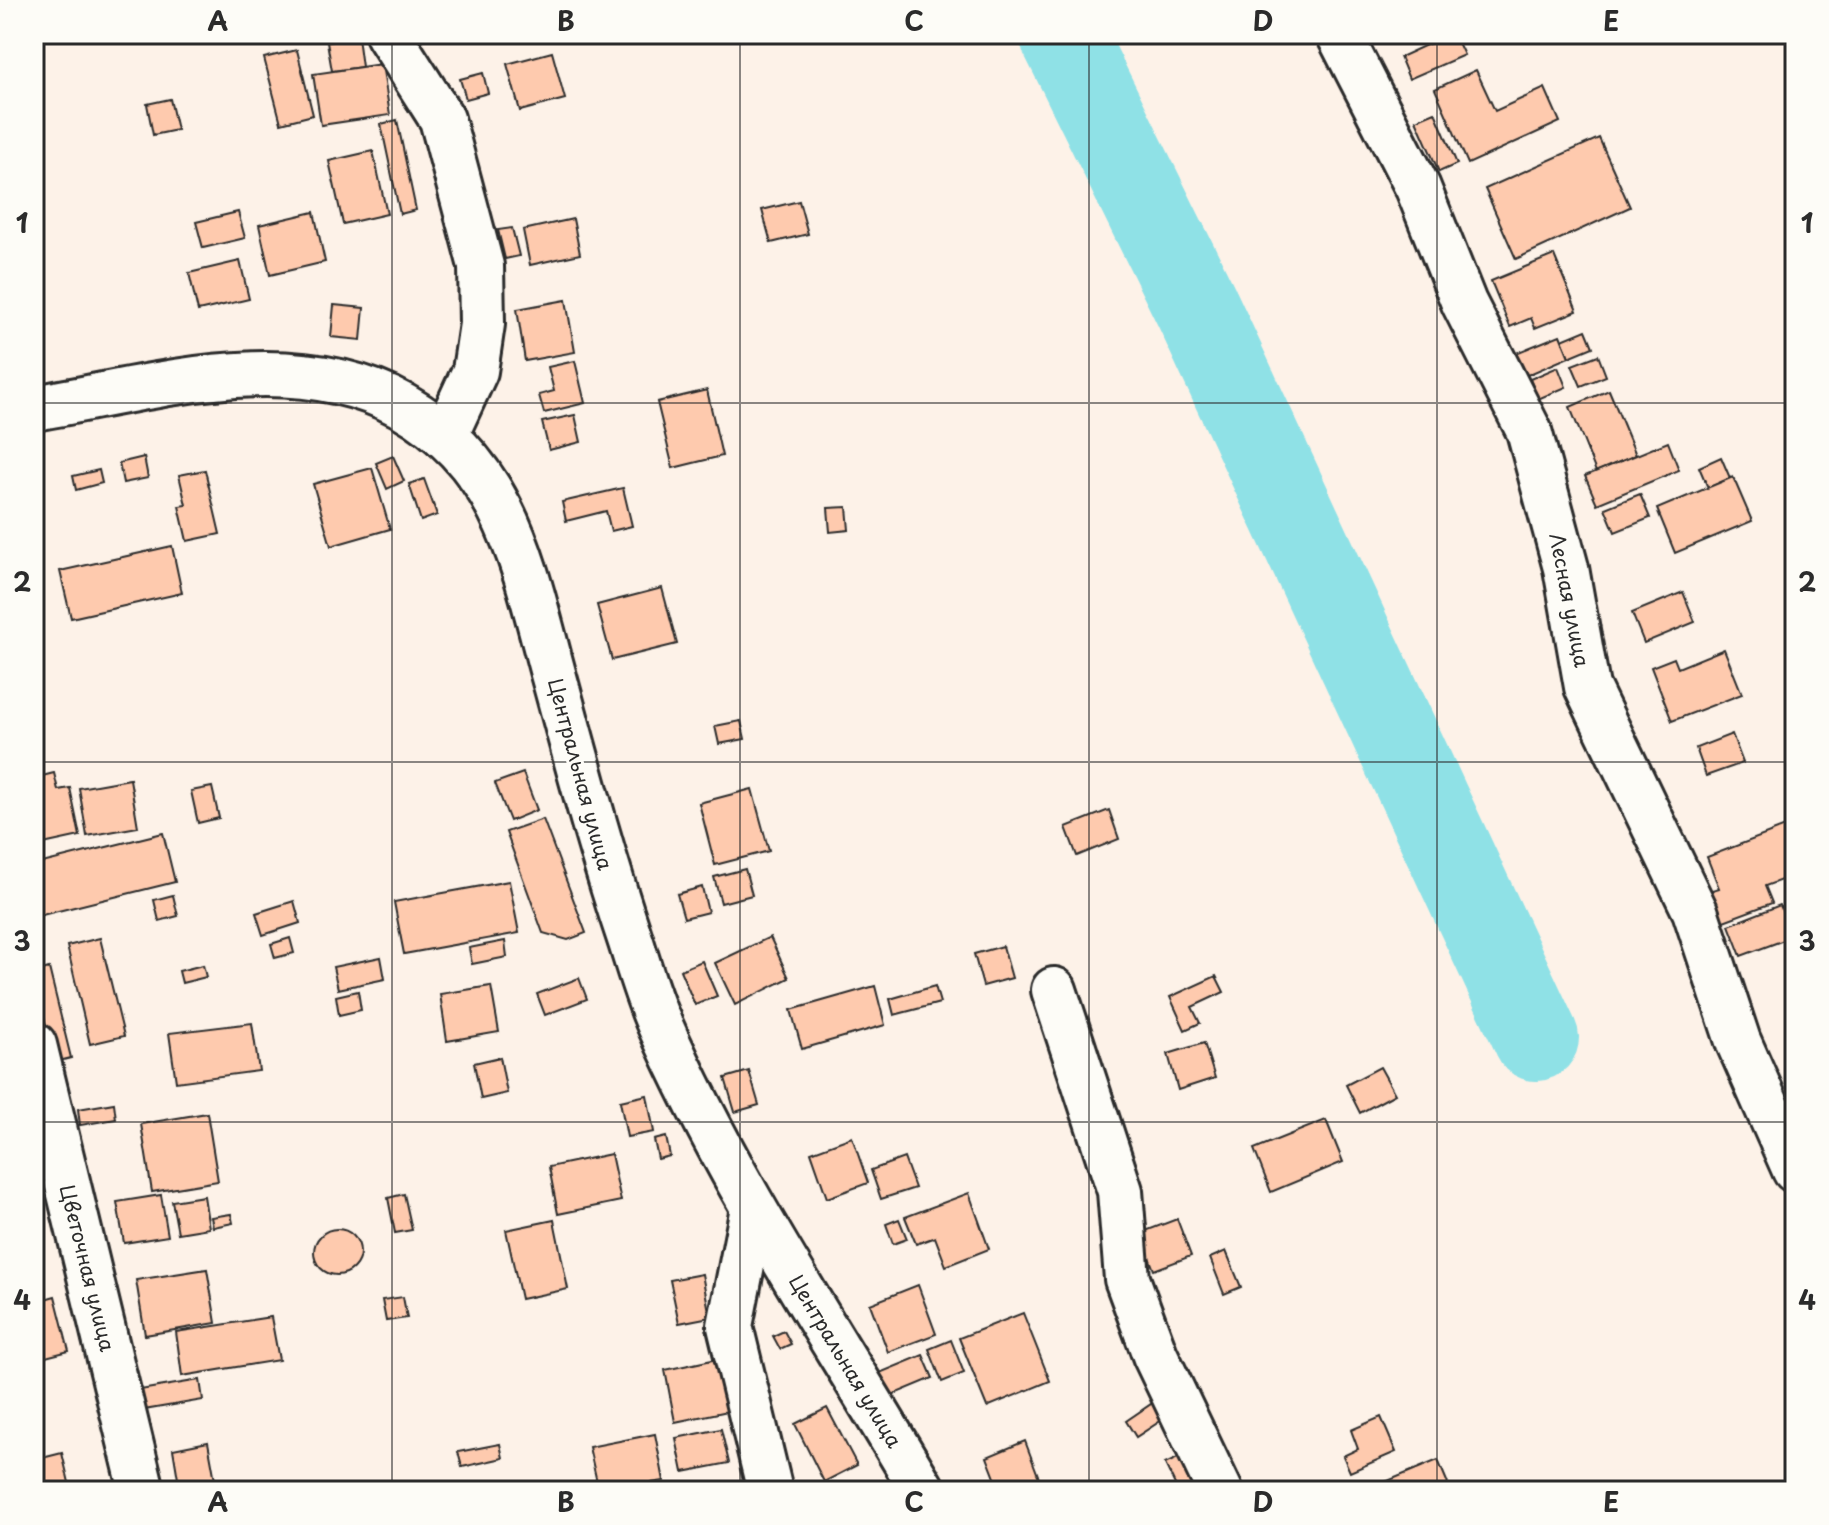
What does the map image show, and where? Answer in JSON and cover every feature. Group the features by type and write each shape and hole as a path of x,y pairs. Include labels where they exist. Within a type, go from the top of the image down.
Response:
{"street":[{"path":"388,34 442,119 481,266 482,324 475,371 445,436"},
{"name":"Лесная улица","path":"1339,34 1418,188 1464,303 1529,431 1566,568 1587,687 1695,911 1738,1041 1795,1170"},
{"name":"Центральная улица","path":"34,408 252,372 309,374 355,383 405,407 445,436 480,473 515,534 608,873 657,1018 712,1136 923,1491"},
{"path":"1054,990 1120,1191 1127,1279 1155,1355 1220,1491"},
{"name":"Цветочная улица","path":"34,1045 142,1491"},
{"path":"753,1208 730,1326 770,1491"}],"building":[{"path":"1454,34 1464,55 1409,79 1400,57"},
{"path":"358,37 362,67 332,71 327,42"},
{"path":"297,50 313,115 281,123 264,58"},
{"path":"552,52 565,99 520,111 507,64"},
{"path":"382,64 390,115 321,125 313,74"},
{"path":"1476,70 1495,111 1545,88 1560,122 1468,164 1435,89"},
{"path":"483,73 488,93 466,99 460,79"},
{"path":"170,99 177,130 153,135 147,104"},
{"path":"1435,112 1457,164 1439,172 1416,120"},
{"path":"397,120 416,210 400,214 381,124"},
{"path":"1599,138 1630,207 1516,259 1485,189"},
{"path":"373,151 387,214 343,224 329,161"},
{"path":"799,201 808,234 771,243 762,210"},
{"path":"238,212 245,238 203,248 196,222"},
{"path":"314,212 325,262 270,275 259,225"},
{"path":"573,219 580,254 530,265 523,230"},
{"path":"512,228 519,256 505,259 498,230"},
{"path":"1554,255 1577,311 1535,328 1531,318 1510,327 1491,281"},
{"path":"240,261 249,299 198,311 189,273"},
{"path":"566,300 575,352 525,361 517,309"},
{"path":"334,305 364,308 361,340 331,337"},
{"path":"1586,330 1593,347 1569,357 1562,340"},
{"path":"1560,335 1569,357 1525,376 1516,353"},
{"path":"1598,355 1606,376 1581,386 1572,365"},
{"path":"575,361 585,403 544,413 539,395 554,391 548,367"},
{"path":"1558,367 1566,387 1538,399 1530,379"},
{"path":"707,390 722,456 673,468 657,402"},
{"path":"1609,390 1636,455 1596,472 1570,407"},
{"path":"575,415 581,442 549,450 542,422"},
{"path":"1668,442 1679,470 1597,504 1585,476"},
{"path":"393,456 404,481 387,489 376,463"},
{"path":"144,457 148,478 123,483 119,463"},
{"path":"1721,457 1730,478 1708,488 1699,467"},
{"path":"372,468 390,529 331,546 313,484"},
{"path":"99,470 102,483 76,490 73,476"},
{"path":"205,470 220,534 187,541 179,506 186,505 179,475"},
{"path":"1733,477 1752,521 1675,553 1657,509"},
{"path":"424,479 437,515 421,521 409,484"},
{"path":"623,488 632,526 611,531 606,511 566,521 562,502"},
{"path":"1640,494 1650,518 1615,532 1605,508"},
{"path":"847,507 849,530 830,532 828,508"},
{"path":"172,546 182,593 71,618 60,571"},
{"path":"662,588 677,644 612,660 597,605"},
{"path":"1683,592 1695,622 1644,643 1632,613"},
{"path":"1724,649 1742,694 1672,721 1651,667 1674,658 1678,668"},
{"path":"741,721 745,739 719,744 715,726"},
{"path":"1732,734 1743,763 1706,776 1696,748"},
{"path":"54,773 58,790 70,788 80,836 34,846 34,778"},
{"path":"523,773 537,810 510,821 495,783"},
{"path":"130,779 138,827 87,836 79,788"},
{"path":"212,787 219,818 198,823 191,791"},
{"path":"752,789 769,851 715,865 699,803"},
{"path":"1109,810 1119,839 1077,856 1066,827"},
{"path":"543,819 586,933 568,940 543,933 506,832"},
{"path":"1788,826 1795,845 1795,875 1765,886 1772,903 1721,922 1709,891 1719,888 1707,857"},
{"path":"163,833 175,882 34,917 34,865"},
{"path":"745,869 752,895 721,903 714,877"},
{"path":"509,881 519,933 404,954 394,902"},
{"path":"702,887 708,912 684,918 677,894"},
{"path":"173,895 178,916 159,921 154,900"},
{"path":"294,901 300,923 263,935 256,913"},
{"path":"1780,905 1792,937 1741,956 1729,925"},
{"path":"770,937 789,978 735,1005 715,963"},
{"path":"100,938 124,1036 90,1044 67,946"},
{"path":"290,938 294,953 275,958 271,944"},
{"path":"505,941 507,957 472,964 469,948"},
{"path":"1003,946 1012,978 983,986 974,954"},
{"path":"381,957 385,979 338,989 333,967"},
{"path":"702,961 717,996 695,1005 680,970"},
{"path":"203,965 206,977 182,983 179,971"},
{"path":"49,968 71,1058 55,1062 34,976 34,972"},
{"path":"1216,976 1224,992 1192,1007 1200,1023 1185,1030 1170,997"},
{"path":"579,978 587,999 545,1015 537,994"},
{"path":"491,986 499,1032 447,1041 440,994"},
{"path":"875,986 885,1025 802,1049 791,1010"},
{"path":"935,986 940,1003 894,1015 890,999"},
{"path":"358,991 361,1010 339,1015 336,996"},
{"path":"252,1023 259,1071 176,1082 169,1033"},
{"path":"1204,1043 1215,1078 1178,1090 1168,1054"},
{"path":"500,1057 507,1093 481,1099 474,1063"},
{"path":"1380,1067 1395,1094 1360,1113 1346,1085"},
{"path":"749,1071 759,1105 735,1112 725,1078"},
{"path":"647,1095 654,1132 627,1137 620,1101"},
{"path":"114,1103 116,1119 80,1125 78,1109"},
{"path":"207,1113 218,1181 152,1192 141,1124"},
{"path":"1326,1120 1343,1162 1271,1192 1254,1149"},
{"path":"666,1137 670,1156 658,1159 654,1140"},
{"path":"852,1137 868,1183 827,1198 811,1152"},
{"path":"611,1154 621,1201 558,1214 549,1167"},
{"path":"904,1158 915,1188 881,1199 871,1170"},
{"path":"969,1193 989,1249 946,1266 935,1237 916,1244 905,1217"},
{"path":"404,1194 412,1230 395,1233 388,1198"},
{"path":"161,1195 168,1236 124,1243 117,1202"},
{"path":"204,1196 209,1228 178,1233 172,1201"},
{"path":"231,1214 233,1223 213,1227 211,1217"},
{"path":"899,1219 907,1239 893,1244 886,1224"},
{"path":"1177,1219 1191,1256 1154,1270 1140,1233"},
{"path":"554,1220 568,1289 521,1299 506,1230"},
{"path":"337,1229 353,1236 360,1252 353,1268 337,1275 321,1268 314,1252 321,1236"},
{"path":"1226,1251 1241,1287 1224,1294 1210,1258"},
{"path":"207,1269 216,1323 145,1335 136,1280"},
{"path":"702,1274 710,1317 679,1323 670,1280"},
{"path":"918,1285 936,1334 888,1352 870,1304"},
{"path":"55,1296 69,1351 34,1360 34,1302"},
{"path":"403,1297 407,1318 386,1321 382,1300"},
{"path":"1023,1313 1050,1381 987,1407 959,1338"},
{"path":"271,1317 279,1360 182,1376 176,1332"},
{"path":"784,1331 791,1344 780,1349 773,1336"},
{"path":"951,1340 964,1373 942,1382 929,1349"},
{"path":"923,1355 933,1378 885,1398 877,1374"},
{"path":"717,1359 728,1411 675,1422 665,1370"},
{"path":"200,1380 203,1400 144,1410 140,1390"},
{"path":"1154,1402 1165,1418 1136,1437 1126,1421"},
{"path":"827,1408 857,1465 824,1482 795,1424"},
{"path":"1381,1417 1396,1452 1350,1472 1343,1456 1358,1449 1351,1430"},
{"path":"721,1429 729,1463 683,1472 676,1438"},
{"path":"655,1434 664,1481 599,1491 589,1447"},
{"path":"1025,1441 1042,1486 1020,1491 1016,1481 999,1488 987,1457"},
{"path":"208,1442 217,1491 180,1491 173,1449"},
{"path":"500,1444 503,1458 462,1467 458,1452"},
{"path":"62,1453 71,1491 34,1491 34,1460"},
{"path":"1182,1456 1199,1491 1178,1491 1165,1464"},
{"path":"1438,1460 1451,1491 1381,1491 1378,1485"}],"waterway":[{"path":"1062,34 1196,306 1536,1038"}]}
